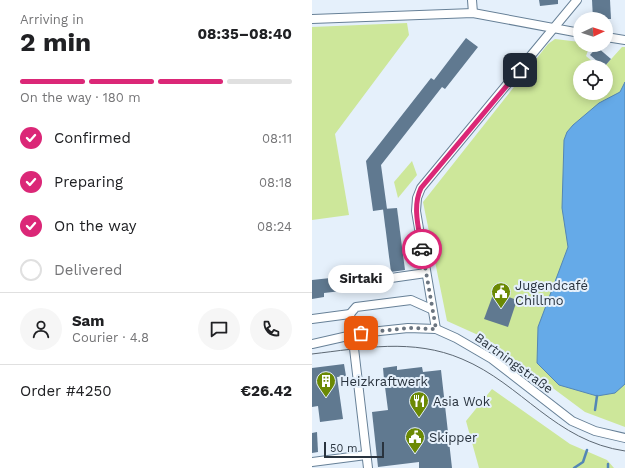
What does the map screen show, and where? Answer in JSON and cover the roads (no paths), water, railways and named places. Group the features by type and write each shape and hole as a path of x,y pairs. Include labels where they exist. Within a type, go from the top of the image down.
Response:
{"street":[{"path":"472,0 473,13"},
{"path":"436,329 431,309 416,211 417,198 421,188 577,0"},
{"path":"312,19 473,13 573,32"},
{"path":"613,38 625,40"},
{"path":"391,278 426,273"},
{"path":"312,319 350,314 356,307 411,300 431,309"},
{"path":"350,314 368,468"},
{"name":"Bartningstraße","path":"312,344 353,335 408,328 436,329 456,338 492,359 572,421 595,431 625,438"},
{"path":"312,462 366,455"}],"water":[{"path":"625,82 625,384 615,393 597,396 559,385 537,363 538,327 568,247 562,208 564,140 567,132 573,125 599,103 605,100 613,100 613,96 620,92"}],"waterway":[{"path":"595,410 597,396"},
{"path":"574,468 583,462 587,450"}],"tram line":[{"path":"312,354 388,346 425,349 444,353 462,359 483,370 558,424 578,436 600,445 625,451"}],"place":[{"name":"Jugendcafé Chillmo","path":"501,309"},
{"name":"Sirtaki","path":"361,333"},
{"name":"Heizkraftwerk","path":"326,398"},
{"name":"Asia Wok","path":"419,418"},
{"name":"Skipper","path":"415,454"}]}
